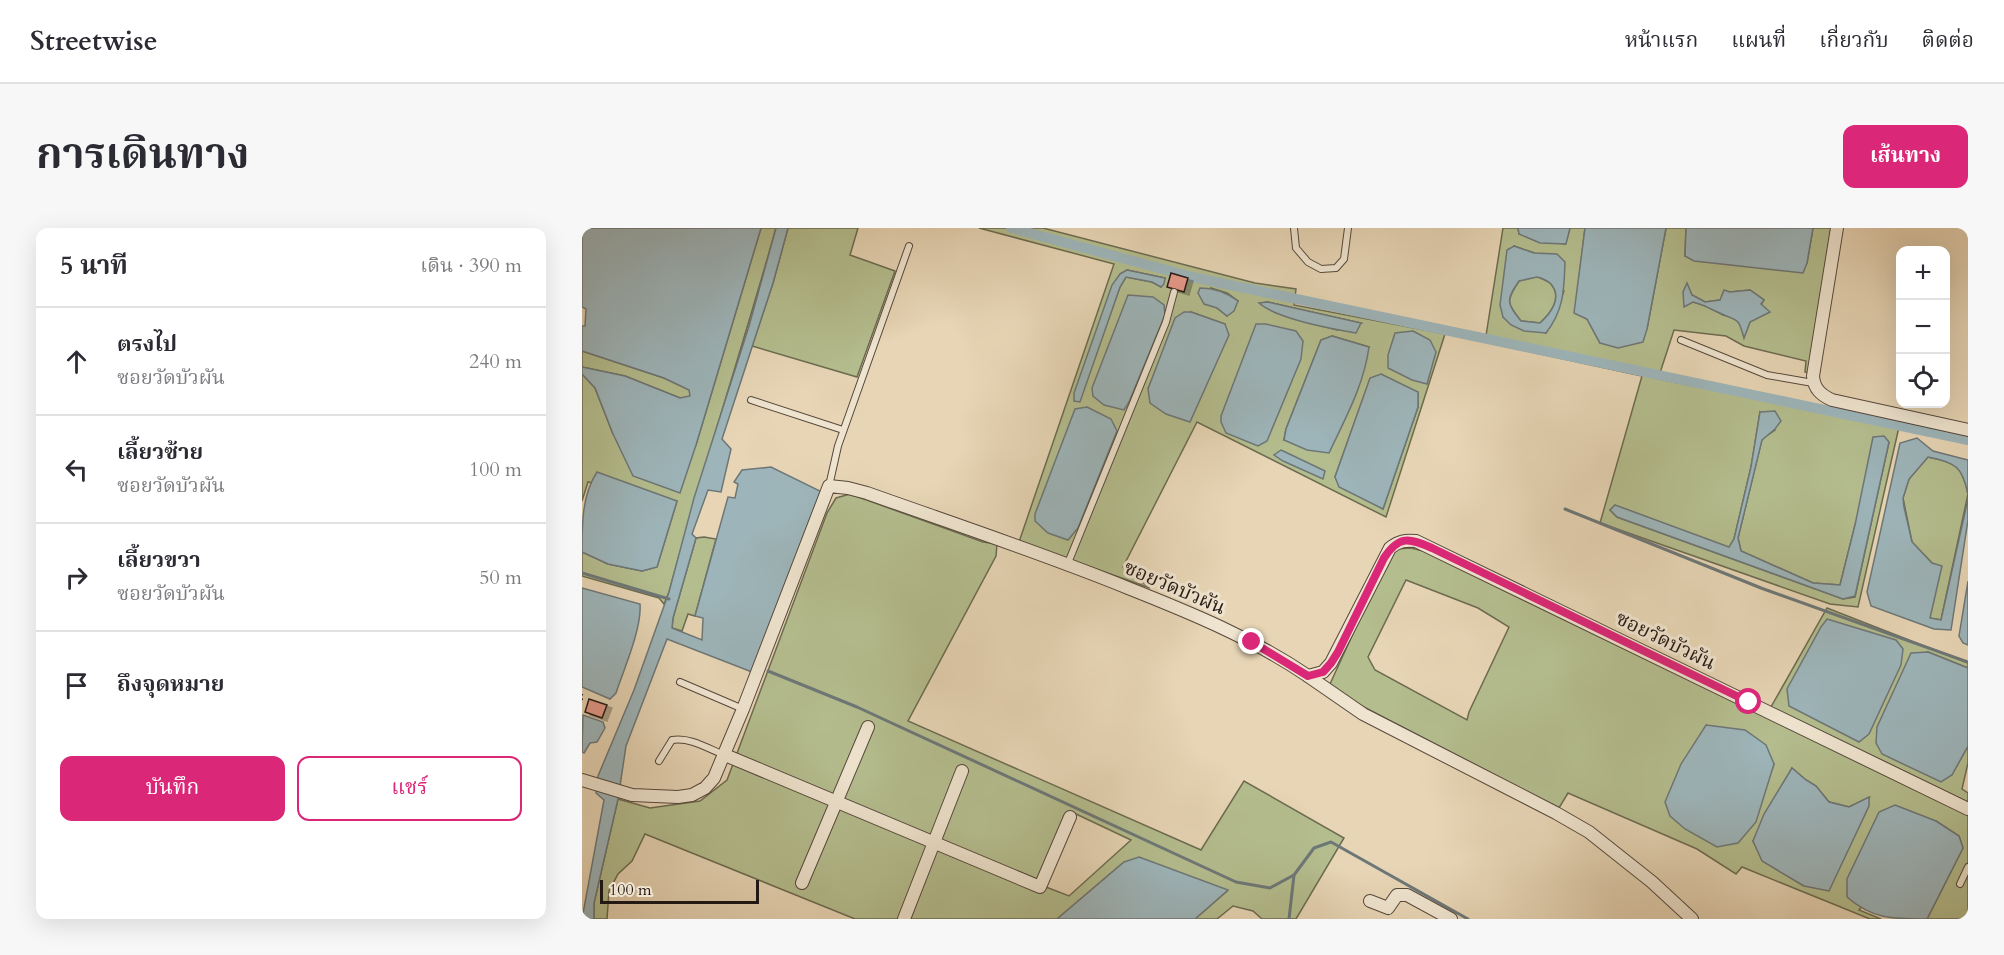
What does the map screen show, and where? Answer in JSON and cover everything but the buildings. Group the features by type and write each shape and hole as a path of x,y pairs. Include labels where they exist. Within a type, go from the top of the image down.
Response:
{"street":[{"path":"1837,228 1813,383 1823,396 1832,400 1968,430"},
{"path":"587,781 632,795 661,797 692,795 705,788 714,778 725,755 829,486"},
{"name":"ซอยวัดบัวผัน","path":"829,486 867,493 1068,563 1204,619 1252,642 1308,676 1323,672 1331,663 1390,548 1397,542 1416,541 1968,808"},
{"path":"1308,676 1363,714 1589,832 1652,882 1692,919"},
{"path":"802,882 868,727"},
{"path":"725,755 1040,887 1070,817"},
{"path":"904,919 962,771"},
{"path":"1370,901 1388,908 1397,895 1407,895 1451,919"}],"lane":[{"path":"1294,228 1296,248 1308,262 1321,269 1336,268 1344,259 1348,228"},
{"path":"829,486 843,430 909,246"},
{"path":"1068,563 1167,322 1174,292"},
{"path":"1681,340 1767,375 1813,383"},
{"path":"751,400 843,430"},
{"path":"680,682 743,709"},
{"path":"659,761 672,740 680,739 694,742 725,755"},
{"path":"1960,884 1968,867"}],"path":[{"path":"582,694 582,700"}],"green space":[{"path":"761,228 776,228 664,604 659,598 582,576 582,552 608,564 642,571 657,567 677,501 588,482 582,501 582,374 595,388 613,434 696,445"},
{"path":"788,228 858,228 850,255 895,271 857,377 752,346"},
{"path":"979,228 1043,228 1255,283 1296,289 1294,305 1445,334 1386,517 1197,422 1123,567 1150,588 1019,542 1114,264","holes":["1127,270 1165,278 1161,287 1152,282 1126,277 1120,287 1079,402 1120,274","1211,288 1227,293 1238,301 1227,316 1217,308","1268,302 1361,323 1337,330 1276,313 1260,303","1191,312 1225,324 1148,389 1158,364","1332,336 1369,347 1284,439 1321,340","1370,379 1418,392 1418,407 1383,509 1335,477"]},
{"path":"1503,228 1518,228 1519,234 1565,244 1570,228 1585,228 1575,313 1587,319 1600,343 1647,329 1666,228 1686,228 1685,256 1807,263 1813,228 1831,228 1810,373 1805,372 1806,361 1744,346 1726,336 1674,330 1658,379 1899,427 1858,607 1830,604 1600,523 1642,376 1485,342","holes":["1514,246 1534,253 1564,291 1546,333 1503,317","1687,284 1692,295 1705,302 1720,300 1730,292 1750,290 1764,300 1750,322 1744,337 1741,325 1734,317 1723,315 1693,302","1760,412 1775,430 1762,439 1738,538 1741,551 1813,583 1840,585 1855,525 1889,442 1855,597 1843,599 1617,517 1610,510 1615,505 1729,548 1734,539 1751,467"]},
{"path":"1537,276 1550,283 1554,289 1556,295 1554,305 1540,323 1521,321 1510,305 1510,297 1519,281"},
{"path":"582,351 664,378 690,390 690,397 680,398 625,376 582,367"},
{"path":"1928,457 1946,461 1957,467 1968,494 1941,620 1930,618 1932,563 1912,542 1903,498 1909,479"},
{"path":"850,494 983,542 997,544 996,556 908,721 1201,850 1244,781 1344,838 1296,919 1262,919 1253,911 1233,906 1217,919 1195,919 1227,891 1124,862 1057,919 855,919 645,834 632,861 618,874 609,891 607,919 594,919 594,903 618,799 650,808 700,801 727,780 827,513 836,498","holes":["1076,814 1131,840 1069,896 1046,887"]},
{"path":"696,538 716,539 695,616 688,614 682,631 672,628 673,618"},
{"path":"1411,548 1431,553 1968,812 1968,919 1927,919 1963,848 1959,836 1936,821 1859,910 1881,919 1870,919 1742,867 1736,874 1697,849 1568,793 1559,808 1352,701 1330,684 1383,568 1395,549","holes":["1406,580 1478,608 1509,627 1467,720 1375,670 1368,657","1706,725 1774,764 1766,786","1792,768 1816,786 1829,802 1849,807 1869,798 1804,886 1763,861 1753,841"]},
{"path":"1827,608 1968,663 1968,668 1928,652 1952,774 1968,746 1968,763 1962,789 1968,793 1968,802 1771,707"}],"water":[{"path":"582,228 761,228 680,493 633,476 595,388 582,374 582,367 625,376 680,398 690,396 689,390 664,378 582,351 582,326 585,326 586,309 582,307"},
{"path":"776,228 788,228 773,283 722,439 731,449 721,492 708,490 692,534 696,538 672,628 702,640 703,618 695,616 728,497 735,498 738,484 734,482 742,470 771,467 822,492 752,672 667,639 626,746 618,799 594,903 594,919 582,919 604,800 596,793 598,776 634,690 669,592 694,498 749,326"},
{"path":"1518,228 1570,228 1566,244 1540,243 1519,234"},
{"path":"1585,228 1666,228 1643,342 1618,348 1600,343 1587,319 1574,313"},
{"path":"1686,228 1813,228 1803,273 1694,261 1685,256"},
{"path":"1514,246 1534,253 1557,254 1565,262 1560,308 1546,333 1524,331 1511,325 1503,317 1500,305 1507,250","holes":["1537,277 1550,283 1554,289 1556,295 1554,305 1540,323 1521,321 1510,305 1510,297 1519,281"]},
{"path":"1127,270 1165,278 1164,284 1161,287 1152,282 1126,277 1120,287 1080,402 1074,401 1074,393 1112,285 1120,274"},
{"path":"1687,283 1692,295 1705,302 1720,300 1724,290 1730,292 1750,290 1764,300 1761,304 1770,312 1750,322 1744,338 1739,323 1735,320 1693,302 1684,307 1683,292"},
{"path":"1200,288 1215,290 1234,298 1238,301 1234,311 1227,316 1217,308 1204,304 1198,293"},
{"path":"1128,295 1153,297 1164,305 1165,315 1124,410 1104,405 1093,396 1092,388"},
{"path":"1268,302 1361,323 1356,333 1320,326 1278,314 1259,303"},
{"path":"1184,312 1191,312 1225,324 1229,335 1190,422 1166,414 1150,403 1148,389 1175,318"},
{"path":"1256,324 1296,331 1303,341 1301,359 1267,441 1258,446 1226,433 1221,422 1221,416"},
{"path":"1413,331 1430,340 1436,352 1427,384 1412,380 1388,368 1388,355 1395,333"},
{"path":"1332,336 1369,347 1363,375 1329,453 1307,450 1284,440 1286,429 1321,340"},
{"path":"1381,374 1418,392 1418,407 1383,509 1339,487 1335,477 1370,378"},
{"path":"1087,407 1111,419 1117,431 1078,528 1068,540 1048,533 1035,521 1035,514 1075,409"},
{"path":"1775,411 1781,421 1762,440 1738,538 1741,551 1813,583 1840,585 1873,437 1884,436 1889,442 1855,596 1843,599 1617,517 1610,510 1615,505 1729,547 1734,539 1751,467 1760,412"},
{"path":"1917,438 1933,451 1968,460 1968,494 1963,477 1956,467 1945,461 1928,457 1909,479 1903,498 1912,542 1932,563 1942,566 1930,618 1941,620 1968,499 1968,520 1951,630 1934,629 1871,606 1867,592 1900,443"},
{"path":"1281,450 1325,471 1323,479 1274,455"},
{"path":"597,472 677,501 657,567 642,571 608,564 582,552 586,500"},
{"path":"1968,581 1968,645 1963,643 1959,636"},
{"path":"582,588 640,604 632,649 616,693 610,699 582,687"},
{"path":"1827,619 1896,640 1903,649 1901,665 1869,734 1859,742 1789,706 1787,689"},
{"path":"1928,652 1968,668 1968,746 1952,775 1941,782 1882,754 1876,743 1877,727 1911,653"},
{"path":"583,715 603,722 605,728 597,742 590,743 584,753 582,752"},
{"path":"1706,725 1745,730 1766,745 1774,764 1756,822 1738,843 1717,847 1685,829 1670,816 1665,802 1681,764"},
{"path":"1792,768 1816,786 1829,802 1849,807 1869,797 1869,806 1829,891 1804,886 1762,861 1753,841 1764,814"},
{"path":"1895,805 1936,821 1959,836 1963,848 1927,919 1903,919 1874,914 1847,897 1847,879 1879,812"},
{"path":"1139,857 1228,890 1195,919 1057,919 1124,862"}],"waterway":[{"path":"1011,228 1192,277 1968,440"},
{"path":"1565,509 1761,588 1968,662"},
{"path":"582,573 669,599"},
{"path":"768,671 857,707 1236,882 1270,888 1294,875"},
{"path":"1289,919 1294,875 1314,848 1331,842 1468,919"}],"route":[{"path":"1252,642 1308,676 1323,672 1338,652 1390,548 1397,542 1416,541 1749,702"}]}
